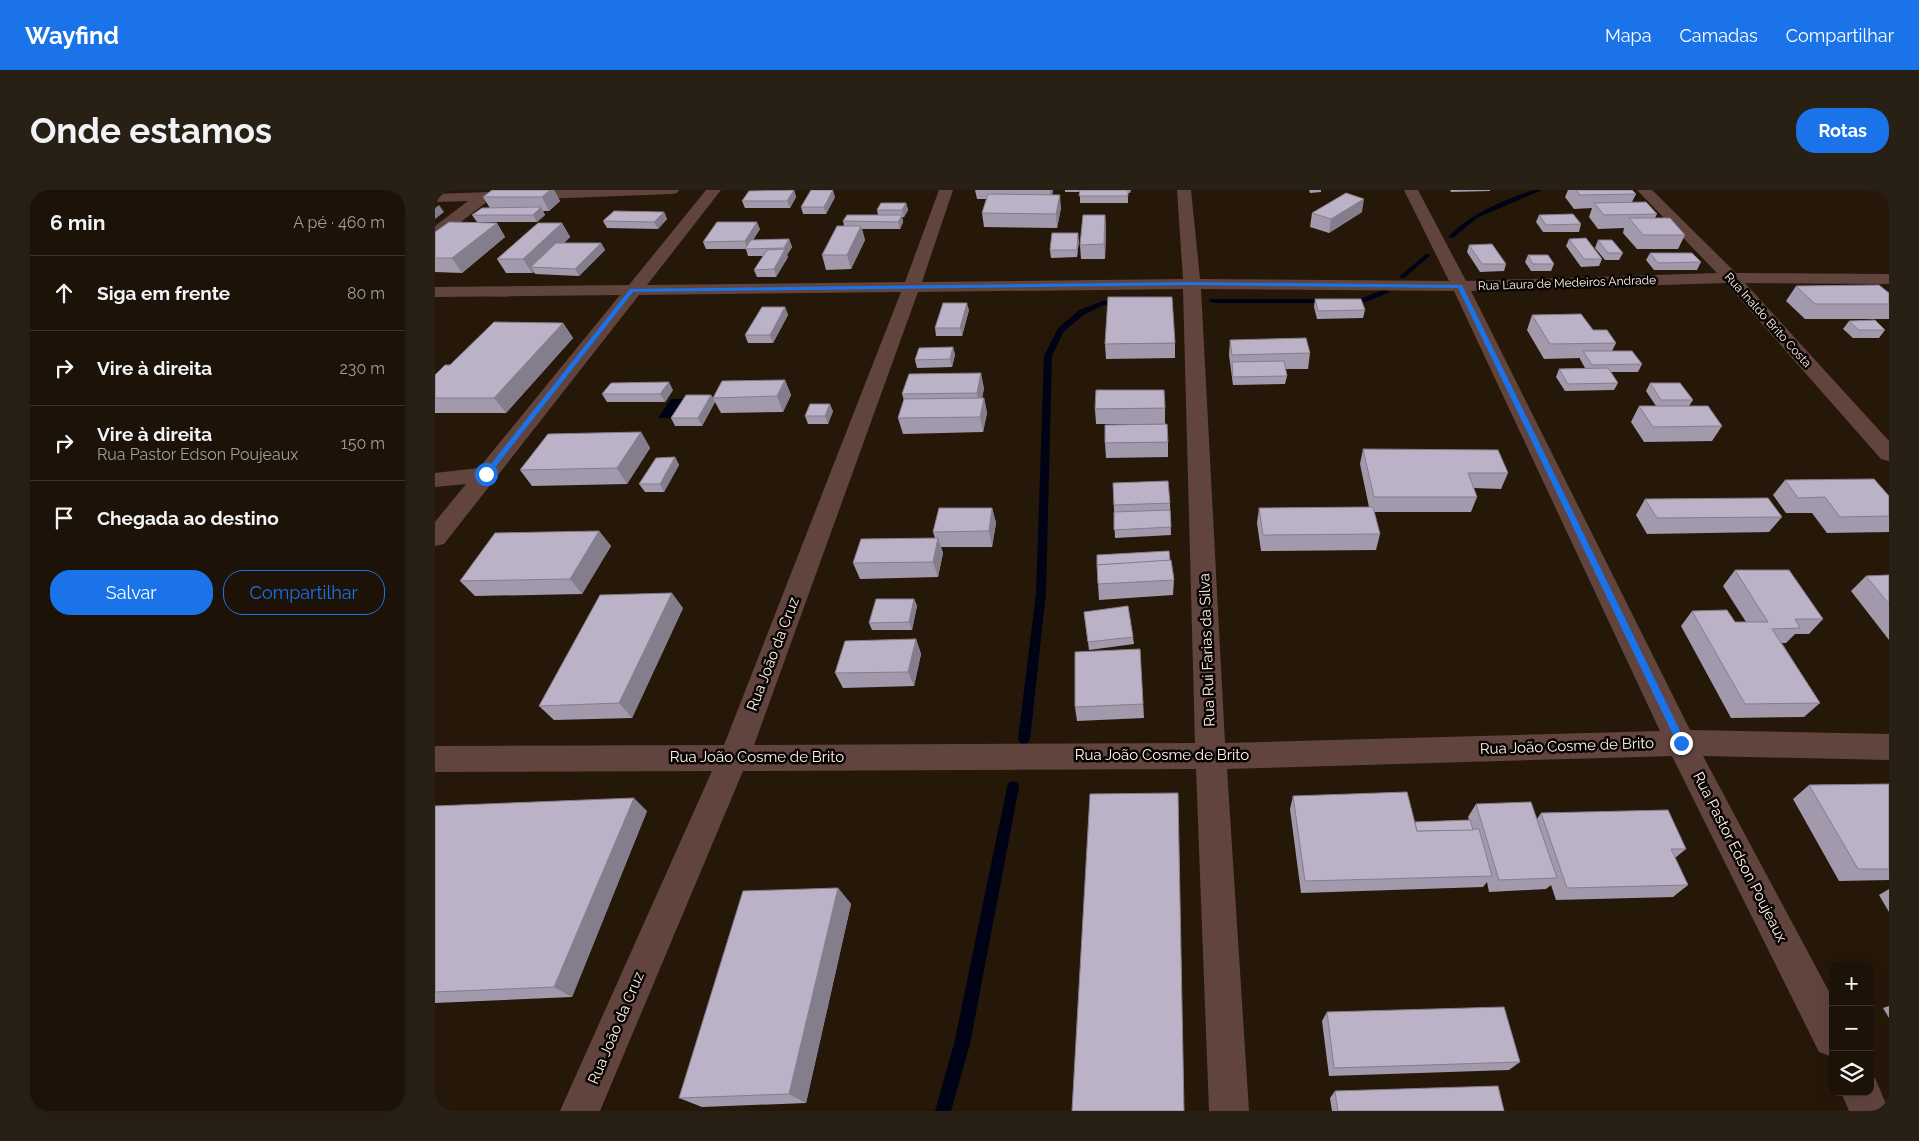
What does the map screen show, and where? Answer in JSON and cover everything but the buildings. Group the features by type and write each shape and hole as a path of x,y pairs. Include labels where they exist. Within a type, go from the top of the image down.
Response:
{"street":[{"path":"435,198 482,198 672,190"},
{"path":"435,538 714,190"},
{"name":"Rua João da Cruz","path":"581,1111 734,757 913,286 946,190"},
{"name":"Rua Rui Farias da Silva","path":"1183,190 1192,284 1211,756 1229,1111"},
{"name":"Rua Pastor Edson Poujeaux","path":"1411,190 1460,286 1681,743 1829,1030"},
{"name":"Rua Inaldo Brito Costa","path":"1644,190 1731,278 1889,454"},
{"path":"435,234 482,198"},
{"name":"Rua Laura de Medeiros Andrade","path":"435,292 1192,284 1460,286 1731,278 1889,279"},
{"path":"435,480 486,474"},
{"name":"Rua João Cosme de Brito","path":"435,759 1211,756 1681,743 1889,747"},
{"path":"1863,1096 1870,1111"}],"water":[{"path":"671,399 684,399 673,418 658,418"}],"waterway":[{"path":"1451,237 1475,217 1511,200 1539,190"},
{"path":"1402,277 1428,255"},
{"path":"1346,301 1361,301 1385,291"},
{"path":"1213,301 1330,301"},
{"path":"1024,739 1041,593 1048,356 1061,330 1082,312 1103,303 1123,302"},
{"path":"943,1111 962,1044 1013,787"}],"route":[{"path":"486,474 632,290 1192,284 1460,286 1681,743"}]}
